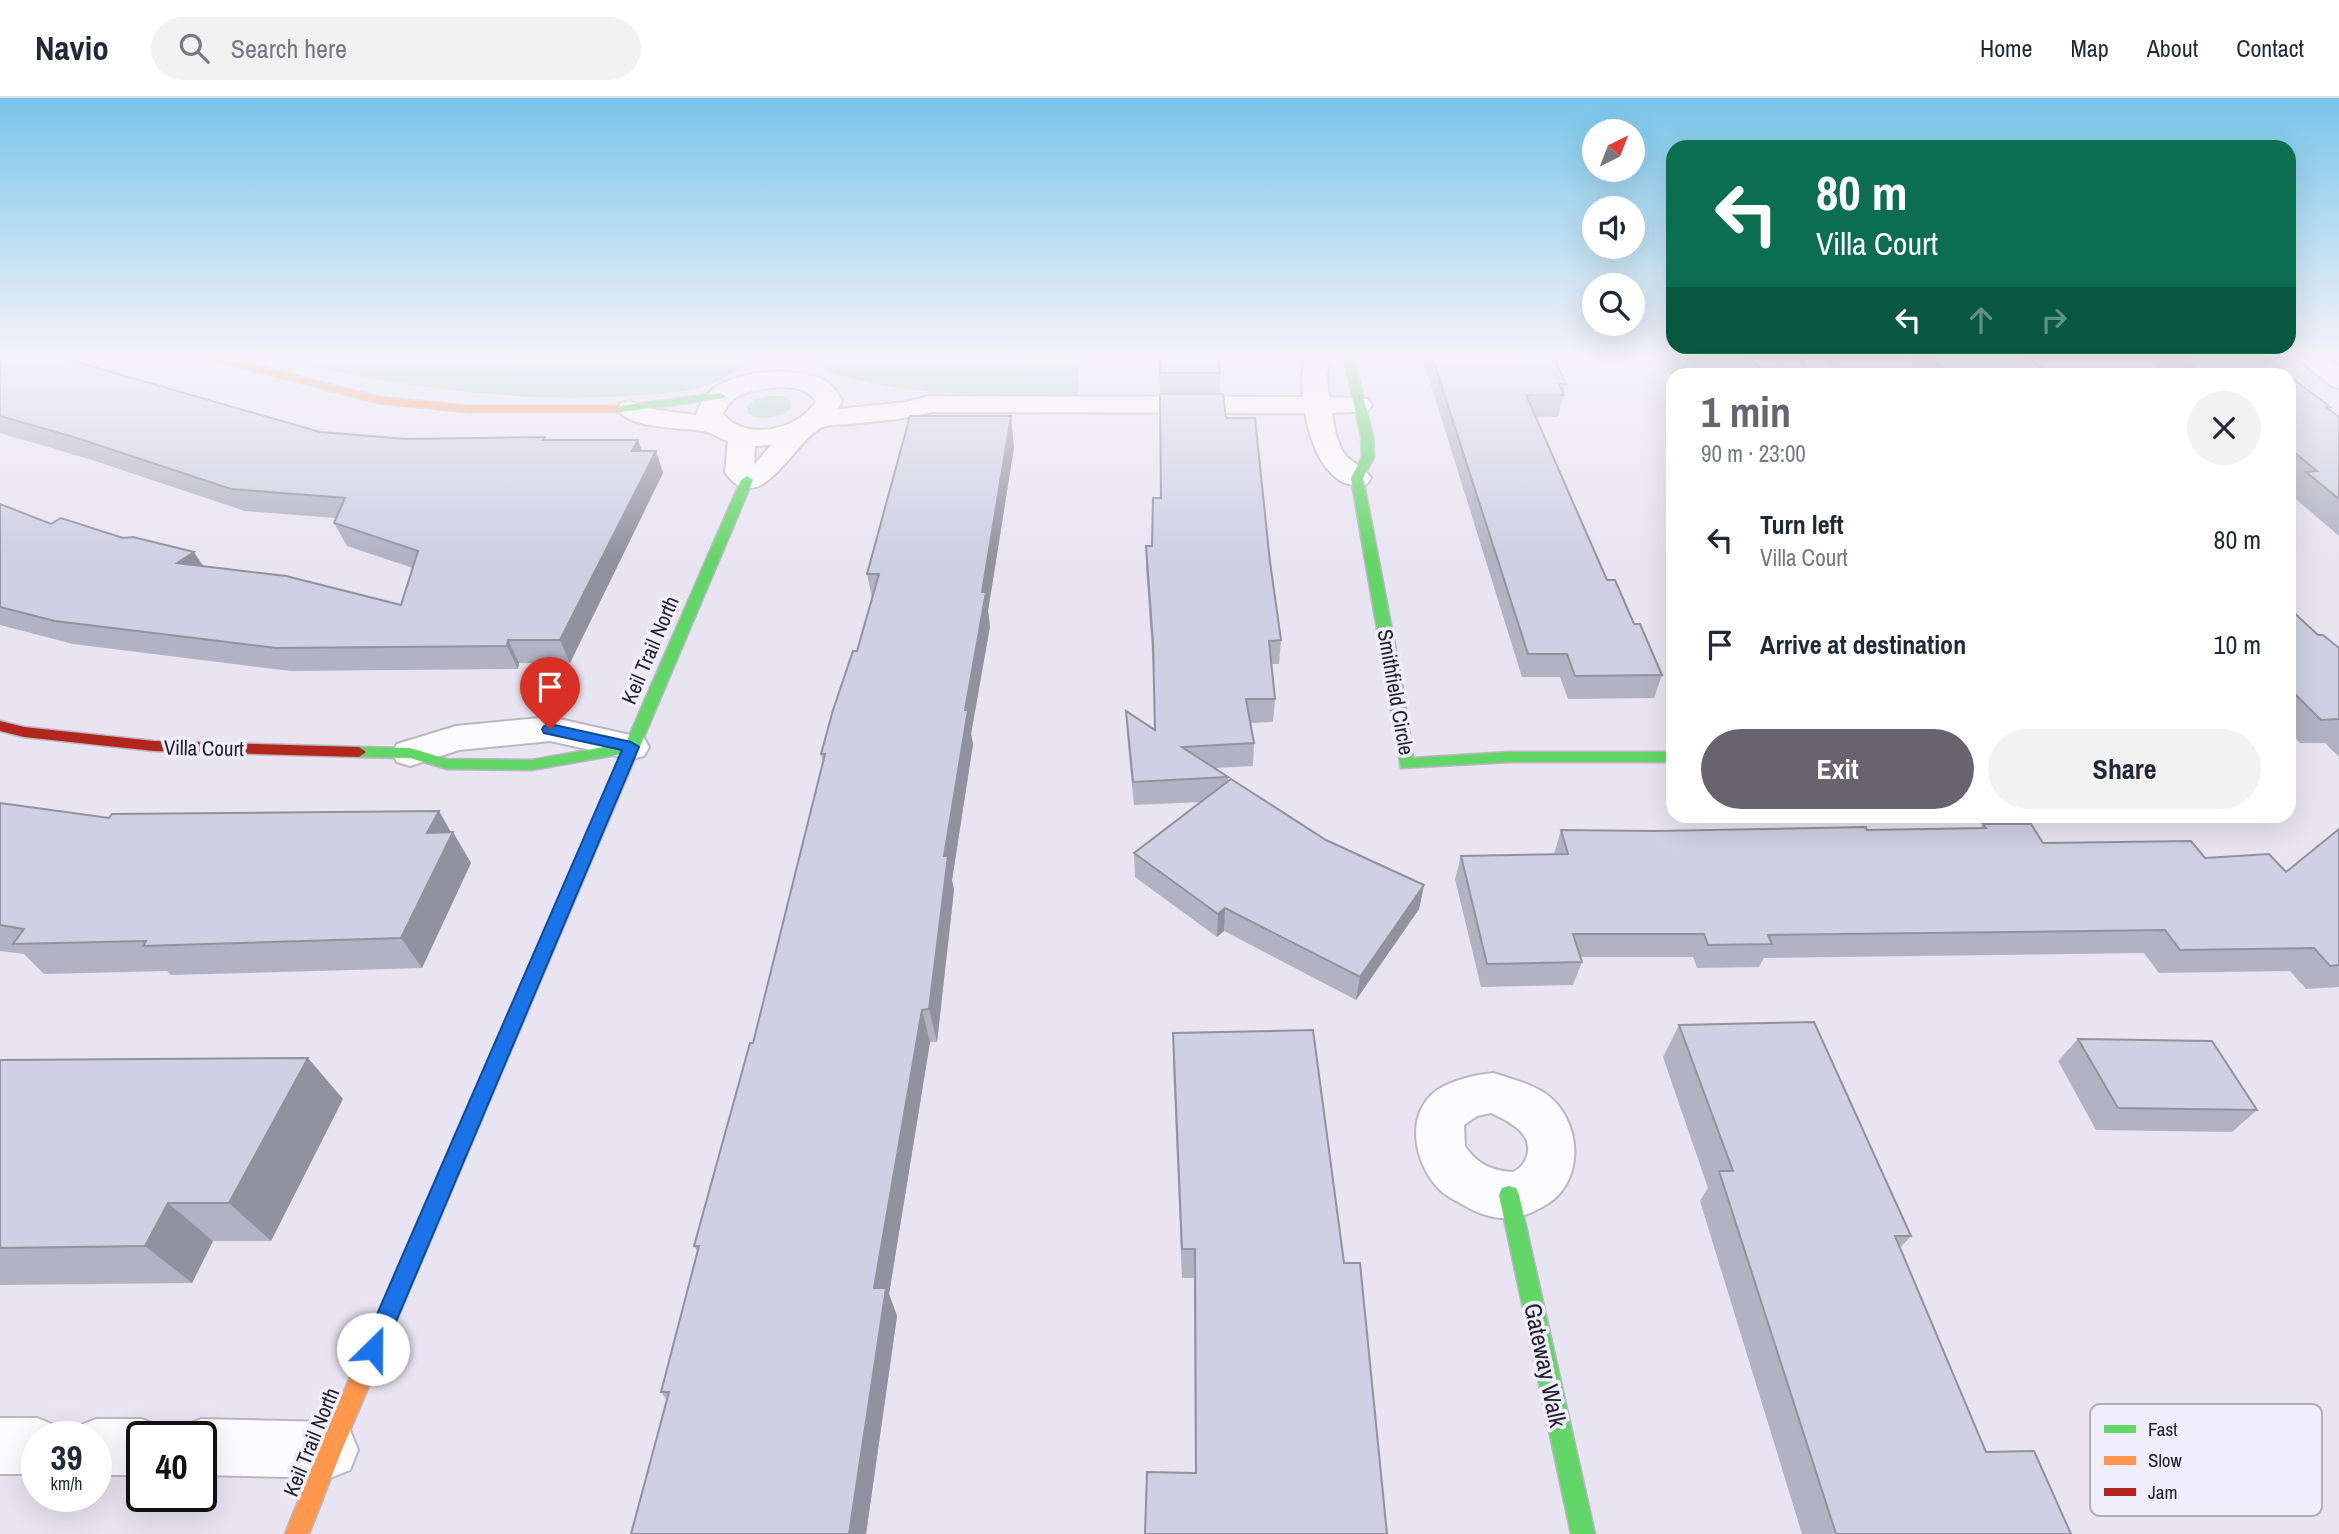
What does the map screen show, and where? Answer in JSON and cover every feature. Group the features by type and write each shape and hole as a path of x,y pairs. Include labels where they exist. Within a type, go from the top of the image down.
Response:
{"street":[{"path":"698,423 713,425 725,432 742,436 761,437 816,423"},
{"path":"1323,423 1332,457 1357,478"},
{"name":"Smithfield Circle","path":"1364,423 1368,457 1357,478 1394,677 1406,764 1510,758 1666,757"},
{"path":"742,436 738,472 747,480 762,473 809,424"},
{"name":"Keil Trail North","path":"297,1534 330,1450 747,480"},
{"name":"Villa Court","path":"0,726 23,732 154,746 410,753 456,738 550,729 631,747"},
{"name":"Gateway Walk","path":"1509,1195 1583,1534"},
{"path":"0,1446 21,1446"},
{"path":"217,1447 330,1450"}],"building":[{"path":"25,423 289,423 320,432 406,439 545,437 543,440 638,440 632,451 656,451 560,640 508,640 507,646 276,648 55,621 0,607 0,504 51,524 61,518 123,538 133,537 194,552 177,563 286,576 401,605 418,551 334,523 345,498 231,489"},
{"path":"908,423 1010,423 982,592 986,592 965,710 968,710 944,856 948,856 929,1009 922,1010 874,1288 886,1288 849,1534 631,1534 669,1392 661,1392 699,1246 694,1246 750,1043 753,1043 825,754 821,754 853,651 857,651 879,574 867,574"},
{"path":"1160,423 1256,423 1281,640 1269,641 1275,699 1246,699 1254,743 1182,747 1228,777 1133,782 1126,711 1155,730 1153,643 1146,546 1152,546 1153,498 1161,498"},
{"path":"1454,423 1538,423 1607,580 1615,580 1634,624 1640,624 1662,675 1575,676 1567,654 1528,654"},
{"path":"2296,423 2339,423 2339,499 2306,472 2317,471 2296,454"},
{"path":"2296,615 2318,635 2323,635 2339,648 2339,719 2321,720 2296,695"},
{"path":"1231,779 1326,840 1424,885 1360,977 1225,908 1218,914 1134,853"},
{"path":"0,803 109,818 112,814 439,811 427,833 453,832 401,938 143,946 146,941 13,944 24,929 0,925"},
{"path":"1983,824 2031,824 2043,843 2191,841 2205,858 2269,854 2286,872 2339,829 2339,965 2330,966 2314,948 2180,950 2165,930 1768,935 1772,944 1708,945 1704,934 1573,934 1582,962 1487,964 1461,856 1568,854 1561,830 1986,828"},
{"path":"1814,1022 1911,1236 1895,1236 1986,1452 2034,1451 2071,1534 1836,1534 1719,1171 1733,1171 1679,1025"},
{"path":"1313,1030 1344,1263 1360,1263 1387,1534 1145,1534 1147,1472 1196,1473 1195,1249 1182,1249 1173,1033"},
{"path":"2078,1039 2212,1041 2257,1110 2118,1108"},
{"path":"308,1058 229,1203 168,1203 145,1246 0,1248 0,1060"}],"traffic: fast":[{"path":"1364,423 1368,457 1357,478 1394,677 1406,764 1509,757 1666,757"},
{"path":"472,1119 747,480"},
{"path":"359,752 410,753 447,764 532,765 631,747"},
{"path":"1509,1195 1583,1534"}],"traffic: slow":[{"path":"297,1534 330,1450 472,1119"}],"traffic: jam":[{"path":"0,726 24,732 154,746 359,752"}],"route":[{"path":"373,1349 631,747 550,729"}]}
